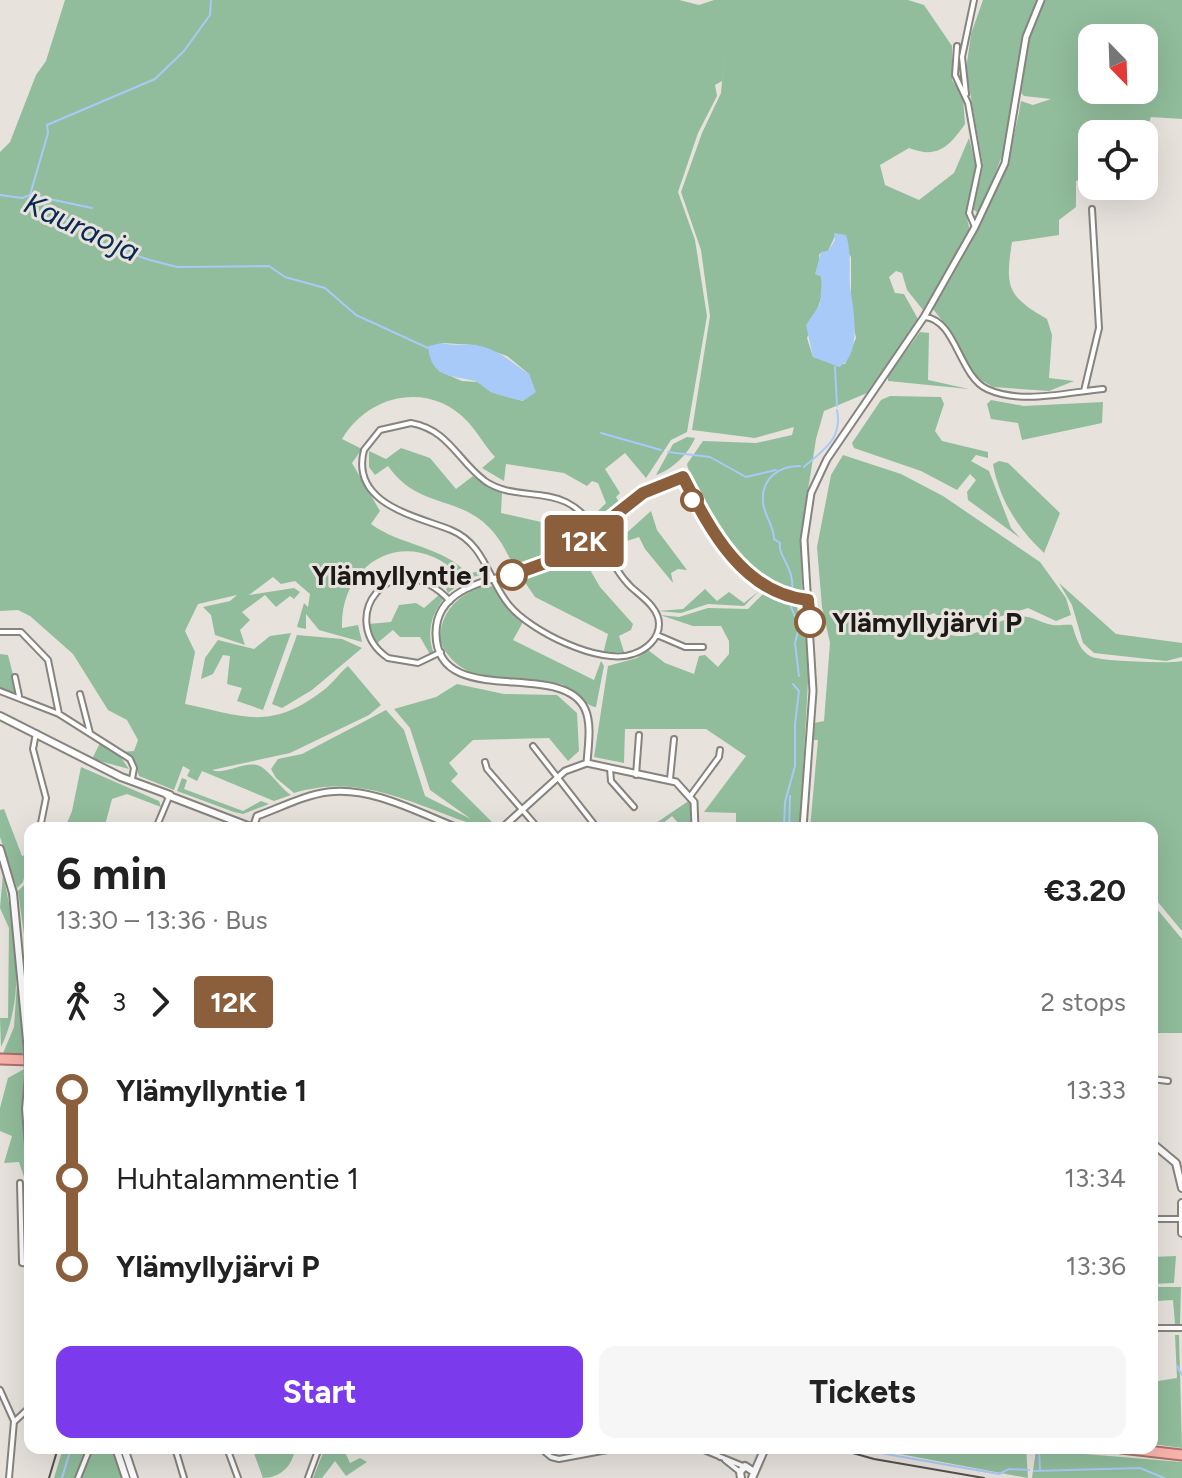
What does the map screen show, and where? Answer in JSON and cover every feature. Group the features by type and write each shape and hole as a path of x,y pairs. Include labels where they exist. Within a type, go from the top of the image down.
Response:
{"highway":[{"path":"2,1059 24,1056"},
{"path":"1158,1452 1182,1455"}],"main road":[{"path":"0,716 130,779 242,822"},
{"path":"0,849 14,902 24,1004"},
{"path":"1158,1148 1176,1163 1182,1188"},
{"path":"1182,1203 1182,1233"},
{"path":"118,1454 126,1478"},
{"path":"126,1454 134,1478"},
{"path":"748,1474 762,1454"}],"street":[{"path":"974,0 962,57 966,100 979,166 969,213 975,227"},
{"path":"803,822 813,691 804,540 811,493 827,459 924,317 975,227 1005,163 1026,37 1041,0"},
{"path":"957,46 955,75 966,100"},
{"path":"1084,391 1099,328 1092,209"},
{"path":"924,317 951,338 969,374 984,388 1010,395 1043,396 1103,389"},
{"path":"398,424 433,429 493,486 568,503 598,530 619,573 657,614 657,635 632,655 608,658 594,655 526,621 508,605 479,552 462,536 396,511 375,493 364,475 362,461 364,450 374,435 398,424"},
{"path":"587,763 588,717 571,692 550,686 481,680 460,671 441,652 437,622 450,601 472,585 549,564 652,487 683,477 707,527 728,554 766,584 794,598 808,600"},
{"path":"441,652 418,663 388,658 370,639 368,609 384,586 406,578 430,583 450,601"},
{"path":"0,632 21,632 45,653 59,714"},
{"path":"657,635 685,647 703,647"},
{"path":"15,677 19,696"},
{"path":"0,691 59,714 130,759 134,768 130,779"},
{"path":"80,694 90,736"},
{"path":"36,733 33,749 46,798 41,822"},
{"path":"636,775 639,735"},
{"path":"670,779 674,739"},
{"path":"533,746 592,822"},
{"path":"694,822 691,795 719,757 720,750"},
{"path":"485,762 487,769 533,822"},
{"path":"509,822 557,778 572,767 587,763 636,775 670,779 691,795"},
{"path":"610,768 611,781 634,807"},
{"path":"258,822 263,814 314,795 344,791 371,796 442,822"},
{"path":"159,822 170,795"},
{"path":"1158,1080 1168,1081"},
{"path":"20,1183 24,1263"},
{"path":"1158,1219 1182,1219"},
{"path":"1158,1328 1182,1328"},
{"path":"0,1390 14,1421 9,1478"},
{"path":"14,1421 24,1412"},
{"path":"78,1478 88,1454"},
{"path":"177,1454 184,1478"},
{"path":"229,1454 238,1478"},
{"path":"308,1478 317,1454"},
{"path":"547,1454 559,1459 586,1454"},
{"path":"712,1454 748,1474"},
{"path":"716,1454 722,1459"}],"green space":[{"path":"65,0 679,0 699,5 714,0 908,0 924,5 952,46 952,80 963,97 965,124 942,149 927,152 909,148 880,165 885,185 919,200 954,173 969,138 976,167 966,214 970,231 923,310 907,290 902,273 896,271 889,277 895,293 904,294 918,319 867,393 824,411 816,439 801,535 802,592 787,592 743,560 718,532 699,500 687,464 703,441 756,443 792,435 794,427 755,438 692,430 710,316 701,250 681,192 702,133 721,93 725,49 722,81 715,85 717,96 698,133 678,192 695,240 707,316 687,432 671,440 646,478 625,453 605,469 620,493 616,497 619,502 594,522 591,518 606,503 598,483 592,481 587,486 564,473 506,464 504,481 482,468 495,457 472,426 453,409 419,397 401,398 368,411 342,439 362,449 352,463 380,511 371,524 447,557 468,574 487,569 487,573 466,579 448,593 446,589 459,575 440,560 420,552 400,552 381,557 365,568 344,604 342,628 358,625 362,642 319,630 306,614 306,629 297,627 304,603 308,607 310,594 295,581 281,584 273,577 249,595 294,588 300,592 294,599 290,596 276,607 265,595 242,612 250,620 240,630 245,645 215,635 211,615 203,607 230,601 237,595 198,604 185,631 195,652 185,704 240,716 270,716 303,704 325,689 348,666 381,705 369,715 290,753 212,770 257,765 291,795 274,801 202,771 197,781 187,776 190,770 183,766 174,790 139,776 134,761 120,752 134,751 138,740 127,720 108,710 73,654 30,616 18,610 0,611 0,152 10,142 36,75 46,61","holes":["835,236 851,257 851,314 856,338 845,364 813,357 807,338 823,293 819,254 828,251","442,343 475,345 507,356 529,374 532,384 523,401 491,392 478,382 462,381 439,371 429,353"]},
{"path":"983,0 1038,0 1023,36 1008,141 979,214 973,209 983,166 966,70 971,34"},
{"path":"1045,0 1182,0 1182,119 1078,120 1076,207 1059,220 1059,235 1012,242 1009,280 1012,289 1024,304 1047,319 1052,335 1049,378 1074,381 1049,391 993,387 979,379 954,336 933,309 975,234 998,183 1008,157 1021,101 1033,105 1051,99 1021,93 1029,38"},
{"path":"920,332 929,333 928,380 969,389 888,381 888,376"},
{"path":"890,396 941,397 944,404 935,431 942,441 988,452 988,458 976,455 971,461 989,471 1011,528 1020,538 968,500 967,492 976,480 970,474 957,490 921,471 854,448 852,443 881,400"},
{"path":"991,400 1024,406 1103,402 1102,423 1022,440 1018,423 991,419 987,404"},
{"path":"687,437 695,438 684,455 656,475 673,444"},
{"path":"401,448 430,458 456,489 473,476 502,493 501,513 550,524 569,538 582,527 585,530 545,556 502,569 500,565 511,561 497,537 483,522 467,512 418,493 388,466 375,475 369,467 369,451 386,459"},
{"path":"843,455 901,474 943,496 1040,562 1066,598 1071,615 1056,621 1028,608 972,625 953,627 934,613 928,616 928,625 955,636 965,636 1003,620 1026,617 1053,625 1072,625 1081,647 1092,657 1137,662 1182,661 1182,931 1158,902 1158,822 811,822 818,740 812,740 814,723 824,721 830,643 822,607 817,547 831,475"},
{"path":"999,461 1008,463 1060,513 1044,553 1018,524 1005,501 993,464"},
{"path":"651,511 657,530 687,570 678,569 671,573 673,583 639,537 627,541 622,537"},
{"path":"578,549 600,587 633,624 631,630 619,636 625,655 621,652 603,654 608,634 535,597 522,578 515,580"},
{"path":"1059,583 1116,634 1182,643 1182,657 1166,661 1094,653 1083,643 1072,605"},
{"path":"485,585 495,587 507,607 523,622 513,640 594,680 601,661 604,666 596,707 562,684 510,681 476,675 450,657 440,641 443,621 459,599"},
{"path":"705,589 717,601 729,592 744,603 759,591 744,606 708,604 681,613 658,611 683,609"},
{"path":"764,593 797,607 801,628 810,645 800,822 736,822 736,813 704,812 746,756 706,729 625,729 624,763 594,757 608,666 637,658 648,650 665,663 694,674 699,656 705,655 718,667 729,654 729,641 721,626 693,626 660,615 679,617 708,608 748,609"},
{"path":"440,594 444,598 433,618 430,632 434,654 431,656 420,637 400,637 393,630 376,644 368,624 391,622 399,605 416,603 424,608"},
{"path":"291,633 263,710 237,701 242,688 227,684 230,656 223,655 213,674 201,679 205,658 218,640 254,649 270,636"},
{"path":"297,635 342,639 362,648 312,690 282,708 272,704"},
{"path":"0,654 8,655 17,690 14,693 0,689"},
{"path":"457,684 504,694 557,695 577,713 579,751 568,761 549,738 473,740 449,763 458,774 451,781 492,822 467,822 408,800 365,789 319,788 294,793 276,778 271,769 278,759 302,754 386,710 404,730 425,796 471,819 430,790 410,728 394,709 436,697"},
{"path":"100,743 120,756 129,769 92,759"},
{"path":"81,767 159,801 161,807 127,794 112,799 106,822 67,822"},
{"path":"182,778 187,780 184,789 243,811 261,801 269,804 243,814 234,812 177,791"},
{"path":"690,800 691,822 678,822 672,816 664,822 657,822"},
{"path":"4,809 24,855 24,878 17,888 0,837 0,810"},
{"path":"3,874 14,940 16,984 9,1026 1,1047 0,1018 8,1018 9,928 0,908"},
{"path":"24,885 24,934 18,891"},
{"path":"1158,910 1182,939 1182,1033 1158,1033"},
{"path":"18,968 24,1058 1,1058 14,1027"},
{"path":"24,1069 24,1177 19,1162 4,1163 12,1136 0,1131 0,1108 8,1078"},
{"path":"1176,1256 1174,1283 1158,1284 1158,1257"},
{"path":"1158,1287 1181,1287 1180,1325 1175,1324 1173,1300 1158,1301"},
{"path":"1175,1335 1179,1335 1182,1448 1158,1445 1158,1381 1177,1378"},
{"path":"61,1454 113,1454 122,1478 54,1478"},
{"path":"254,1454 294,1454 285,1470 263,1478"},
{"path":"323,1454 346,1454 350,1463 360,1458 367,1462 346,1476 335,1461 322,1478 313,1478"},
{"path":"900,1454 1026,1454 1028,1478"},
{"path":"1035,1454 1085,1454 1182,1462 1182,1478 1032,1478"}],"water":[{"path":"834,233 846,235 848,242 855,330 851,352 839,367 813,357 806,325 820,304 822,277 815,274 821,252 828,251 835,240"},
{"path":"442,343 482,346 497,352 529,374 536,392 523,401 491,392 475,381 444,374 433,365 428,346"}],"waterway":[{"path":"30,195 48,133 47,125 155,79 184,51 210,15 211,0"},
{"path":"0,195 22,198 30,195 92,208"},
{"name":"Kauraoja","path":"30,195 100,243 177,267 269,266 285,277 325,288 356,315 428,348"},
{"path":"835,367 837,406"},
{"path":"804,467 830,443 837,429 837,410"},
{"path":"601,433 661,450"},
{"path":"668,452 710,457 746,477 776,470"},
{"path":"792,592 791,575 780,543 774,539 763,494 773,475 785,468 800,466"},
{"path":"791,607 797,621"},
{"path":"798,631 795,643 799,676"},
{"path":"784,822 785,802 795,766 799,691 793,684"},
{"path":"789,822 790,796"},
{"path":"1177,1366 1182,1375"},
{"path":"62,1478 69,1454"},
{"path":"886,1454 999,1474 1009,1469 1029,1470"},
{"path":"1039,1454 1040,1471"},
{"path":"1034,1471 1140,1468 1164,1478"}],"railway":[{"path":"49,1478 56,1454"},
{"path":"856,1454 984,1478"}],"bus line":[{"name":"12K","path":"512,575 562,557 652,487 683,477 707,527 728,554 766,584 794,598 808,600 810,622"}],"place":[{"name":"Ylämyllyntie 1","path":"512,575"},
{"name":"Ylämyllyjärvi P","path":"810,622"}]}
